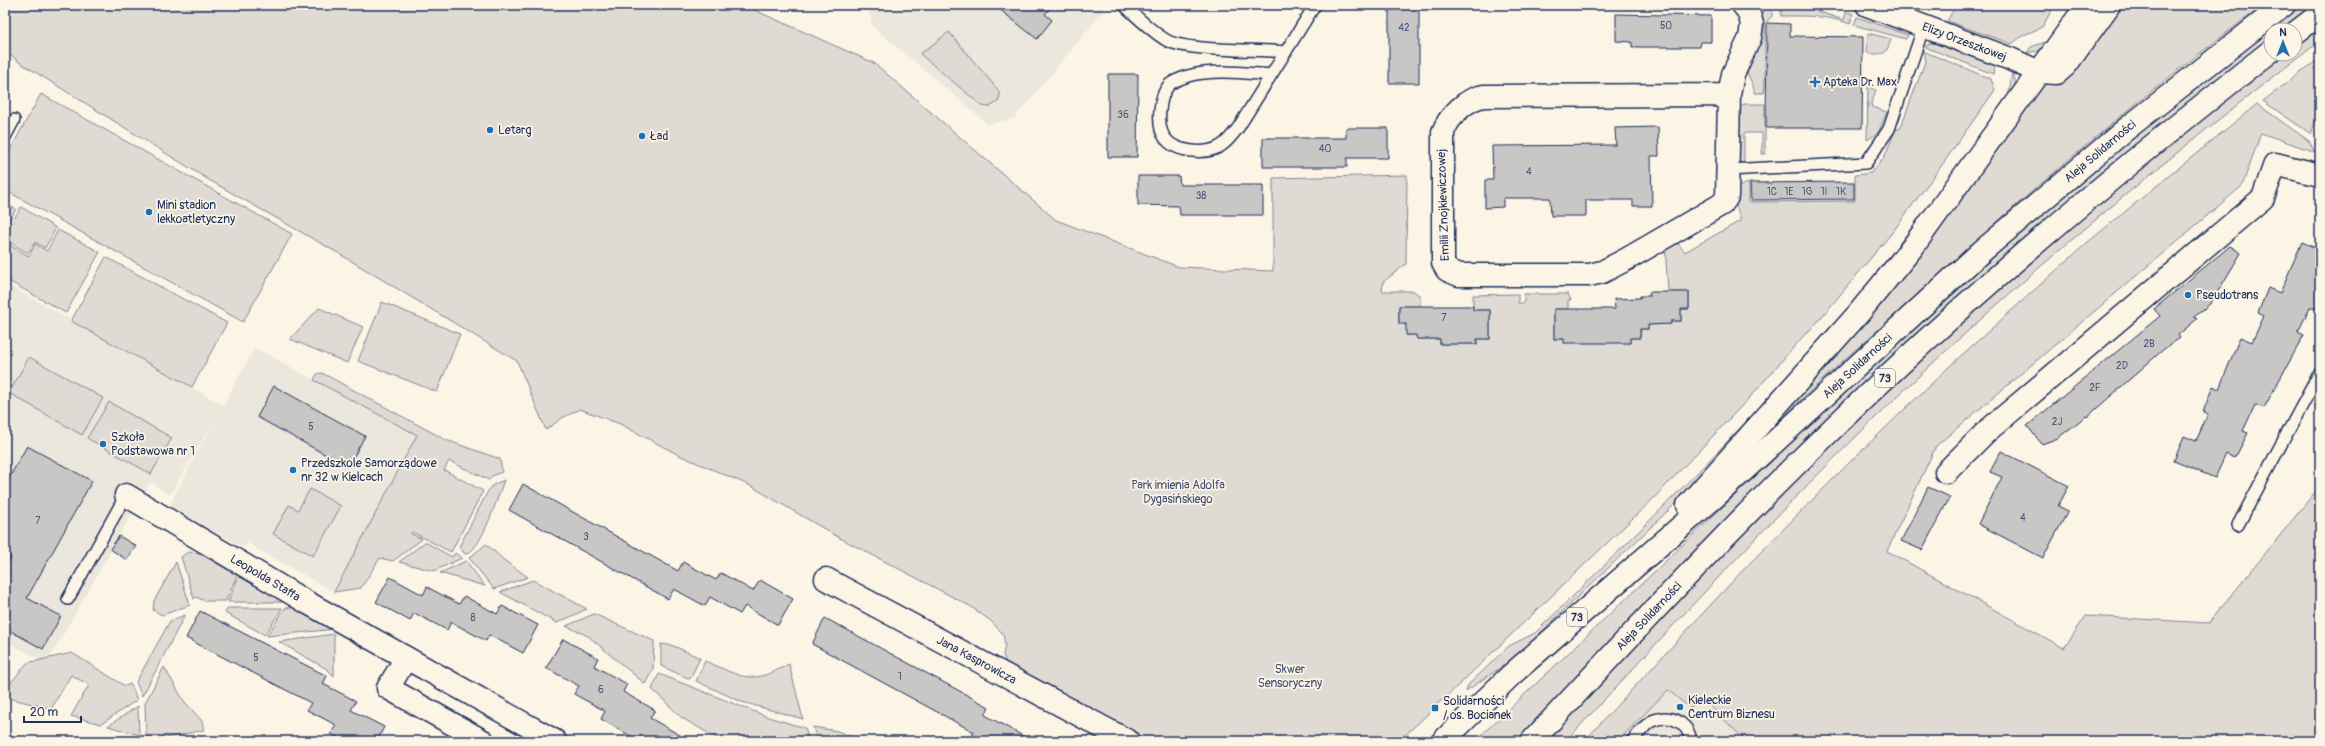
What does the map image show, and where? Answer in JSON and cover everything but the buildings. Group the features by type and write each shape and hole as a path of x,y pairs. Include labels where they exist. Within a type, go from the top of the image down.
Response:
{"street":[{"name":"Emilii Znojkiewiczowej","path":"1729,95 1484,96 1470,99 1450,119 1443,132 1443,263 1447,270 1459,275 1589,275 1602,272 1722,204 1727,197 1729,95 1733,74 1750,38 1752,24 1748,11 1743,5"},
{"name":"Elizy Orzeszkowej","path":"1867,5 2008,58 2039,72"},
{"path":"1642,560 1858,314 1912,248 2087,5"},
{"path":"2039,72 2057,73 2066,65 2109,5"},
{"name":"Aleja Solidarności","path":"1443,741 1511,675 1717,495 1889,335 2022,216 2194,74 2284,5"},
{"path":"2303,27 2320,14"},
{"name":"Aleja Solidarności","path":"1532,741 1715,546 1824,437 1899,366 2000,273 2077,207 2263,56"},
{"path":"1946,472 1986,432 2263,198 2275,164 2320,175"},
{"name":"Leopolda Staffa","path":"126,495 406,658 555,741"},
{"name":"Jana Kasprowicza","path":"826,579 1128,741"},
{"path":"406,658 388,688 483,741"}],"lane":[{"path":"1124,5 1158,35 1173,43 1190,47 1286,52"},
{"path":"1271,75 1204,73 1188,76 1169,85 1163,94 1161,110 1161,130 1164,137 1171,144 1185,150 1196,151 1218,147 1228,141 1238,128 1315,5"},
{"path":"1728,170 1866,163 1889,129 1924,26"},
{"path":"5,138 14,120"},
{"path":"2238,526 2320,372"},
{"path":"68,599 126,495"},
{"path":"1632,741 1652,721 1669,717 1682,722 1690,735 1691,741"}],"shaded area":[{"path":"868,5 1102,5 1106,8 1014,119 988,124 872,26"},
{"path":"5,283 223,405 255,348 417,435 334,592 247,543 244,548 169,506 215,419 170,495 150,482 47,663 5,641"},
{"name":"Kieleckie Centrum Biznesu","path":"1678,674 1751,741 1614,741"}],"green space":[{"name":"Park imienia Adolfa Dygasińskiego","path":"5,5 743,5 874,63 1056,220 1179,267 1273,271 1273,178 1407,175 1406,264 1383,282 1382,291 1414,291 1420,296 1420,306 1399,306 1399,323 1406,324 1407,335 1416,335 1417,339 1440,339 1440,344 1477,344 1477,339 1490,339 1490,310 1473,310 1473,295 1518,294 1518,303 1524,303 1524,294 1568,294 1571,300 1568,300 1568,309 1554,309 1554,339 1630,343 1630,338 1640,338 1641,329 1648,329 1648,325 1671,324 1671,321 1681,321 1681,309 1689,309 1689,292 1668,292 1665,245 1676,241 1685,252 1740,221 1735,203 1736,187 1749,183 1749,202 1855,201 1855,175 1871,173 1875,167 1877,167 1881,160 1883,160 1896,129 1900,129 1925,62 1923,51 1991,79 1995,90 1891,234 1809,332 1806,333 1751,396 1654,498 1444,699 1430,709 1431,711 1399,741 1145,741 1006,663 1003,655 1005,645 1003,634 991,621 970,606 838,537 751,486 681,456 620,424 580,409 562,418 546,430 517,361 338,253 209,180 19,62 5,50"},
{"path":"1766,5 1772,5 1772,16 1765,24 1764,93 1754,93 1747,69 1751,47"},
{"path":"1781,5 1798,5 1844,20 1846,12 1853,14 1850,24 1825,18 1781,16"},
{"path":"1956,5 2055,5 2042,27 2022,36 2012,44 1947,21"},
{"path":"2073,5 2080,5 2042,50 2027,53 2031,47 2048,41"},
{"path":"2116,5 2264,5 2173,74 2040,184 1828,374 1780,421 1776,420 2040,86 2061,80"},
{"path":"2302,5 2314,5 2292,22 2280,22"},
{"path":"1857,17 1908,35 1906,39 1854,25"},
{"path":"2320,26 2320,41 2303,54 2303,39"},
{"path":"949,32 998,90 1000,95 998,102 989,107 982,106 920,54"},
{"path":"1868,33 1891,39 1886,51 1878,54 1869,54 1867,52"},
{"path":"2263,35 2263,43 2088,183 1977,279 1838,407 1639,611 1517,741 1475,741 1876,363 1944,301 2048,209 2192,91"},
{"path":"1930,43 1940,43 1996,64 1993,74 1925,47"},
{"path":"2320,58 2320,108 2311,134 2263,101"},
{"path":"2274,62 2293,62 2091,223 1981,319 1834,458 1756,538 1566,741 1547,741 1689,589 1797,477 1942,339 2111,194"},
{"path":"2012,73 2015,79 2015,90 1901,251 1695,485 1513,659 1466,691 1468,685 1509,646 1535,633 1695,475 1772,394 1846,310 1888,258 2008,99"},
{"path":"1868,87 1876,90 1871,104 1872,107 1887,112 1878,133 1867,140"},
{"name":"Mini stadion lekkoatletyczny","path":"41,94 292,234 243,322 5,190 5,159"},
{"path":"1745,104 1765,104 1765,154 1762,154 1762,133 1744,133 1744,170 1736,176 1737,108"},
{"path":"2257,104 2309,141 2315,152 2261,133 2242,186 1936,446 1887,551 2064,648 2086,616 2209,623 2320,486 2320,741 1746,741 1702,698 1690,708 1668,690 1618,741 1584,741 1744,569 1856,456 1953,363 2088,242"},
{"path":"5,204 16,209 5,229"},
{"path":"21,207 56,228 45,248 35,242 28,253 5,240 5,235"},
{"path":"58,230 100,252 66,313 5,279 5,243 29,256 35,244 47,251"},
{"path":"106,257 227,323 192,387 71,321"},
{"path":"382,302 460,334 437,392 358,361"},
{"path":"319,308 363,327 347,363 290,339"},
{"path":"29,357 103,398 82,435 9,393"},
{"path":"322,373 446,440 500,459 502,472 492,476 489,480 449,461 444,470 483,491 451,552 412,532 411,534 422,539 393,561 380,558 361,588 334,592 417,435 314,380 317,374"},
{"path":"109,402 172,438 151,474 87,438"},
{"path":"504,480 483,534 471,551 465,554 459,547 488,491 493,485"},
{"path":"310,489 341,506 313,556 273,534 289,505 298,510"},
{"path":"425,542 452,557 455,553 462,558 434,571 399,562"},
{"path":"486,544 505,561 528,577 494,589 469,558"},
{"path":"188,552 199,553 237,575 226,601 205,601 196,597 194,599 181,557"},
{"path":"466,561 485,586 440,573"},
{"path":"176,562 190,605 162,615 153,610 154,601"},
{"path":"239,576 273,595 281,592 287,596 285,602 228,602"},
{"path":"533,580 587,609 557,623 500,592"},
{"path":"309,607 336,629 267,636 285,608"},
{"path":"228,608 282,608 265,635 225,613"},
{"path":"594,614 654,641 653,669 645,684 588,636 566,626"},
{"path":"185,615 142,696 136,682 170,621"},
{"path":"334,634 334,676 327,669 279,642"},
{"path":"661,644 674,646 700,658 690,679 661,666"},
{"path":"72,653 125,686 131,684 137,700 101,724 71,716 89,685 71,675 51,709 5,697 5,690 27,663"},
{"path":"705,661 738,675 747,677 765,675 789,664 803,719 742,702 696,681"},
{"path":"164,667 184,701 202,721 204,730 157,740 146,736 145,703"},
{"path":"659,674 768,717 805,728 809,741 722,741 682,718 652,689"},
{"path":"138,706 139,735 108,726"},
{"path":"813,727 837,731 865,741 817,741"},
{"path":"218,736 238,741 178,741 197,737"}],"place":[{"name":"Apteka Dr. Max","path":"1815,82"},
{"name":"Letarg","path":"490,130"},
{"name":"Ład","path":"642,136"},
{"name":"Mini stadion lekkoatletyczny","path":"149,212"},
{"name":"Pseudotrans","path":"2188,295"},
{"name":"Szkoła Podstawowa nr 1","path":"103,444"},
{"name":"Przedszkole Samorządowe nr 32 w Kielcach","path":"293,470"},
{"name":"Kieleckie Centrum Biznesu","path":"1680,707"},
{"name":"Solidarności / os. Bocianek","path":"1435,708"}],"park label":[{"name":"Skwer Sensoryczny","path":"1290,676"}]}
